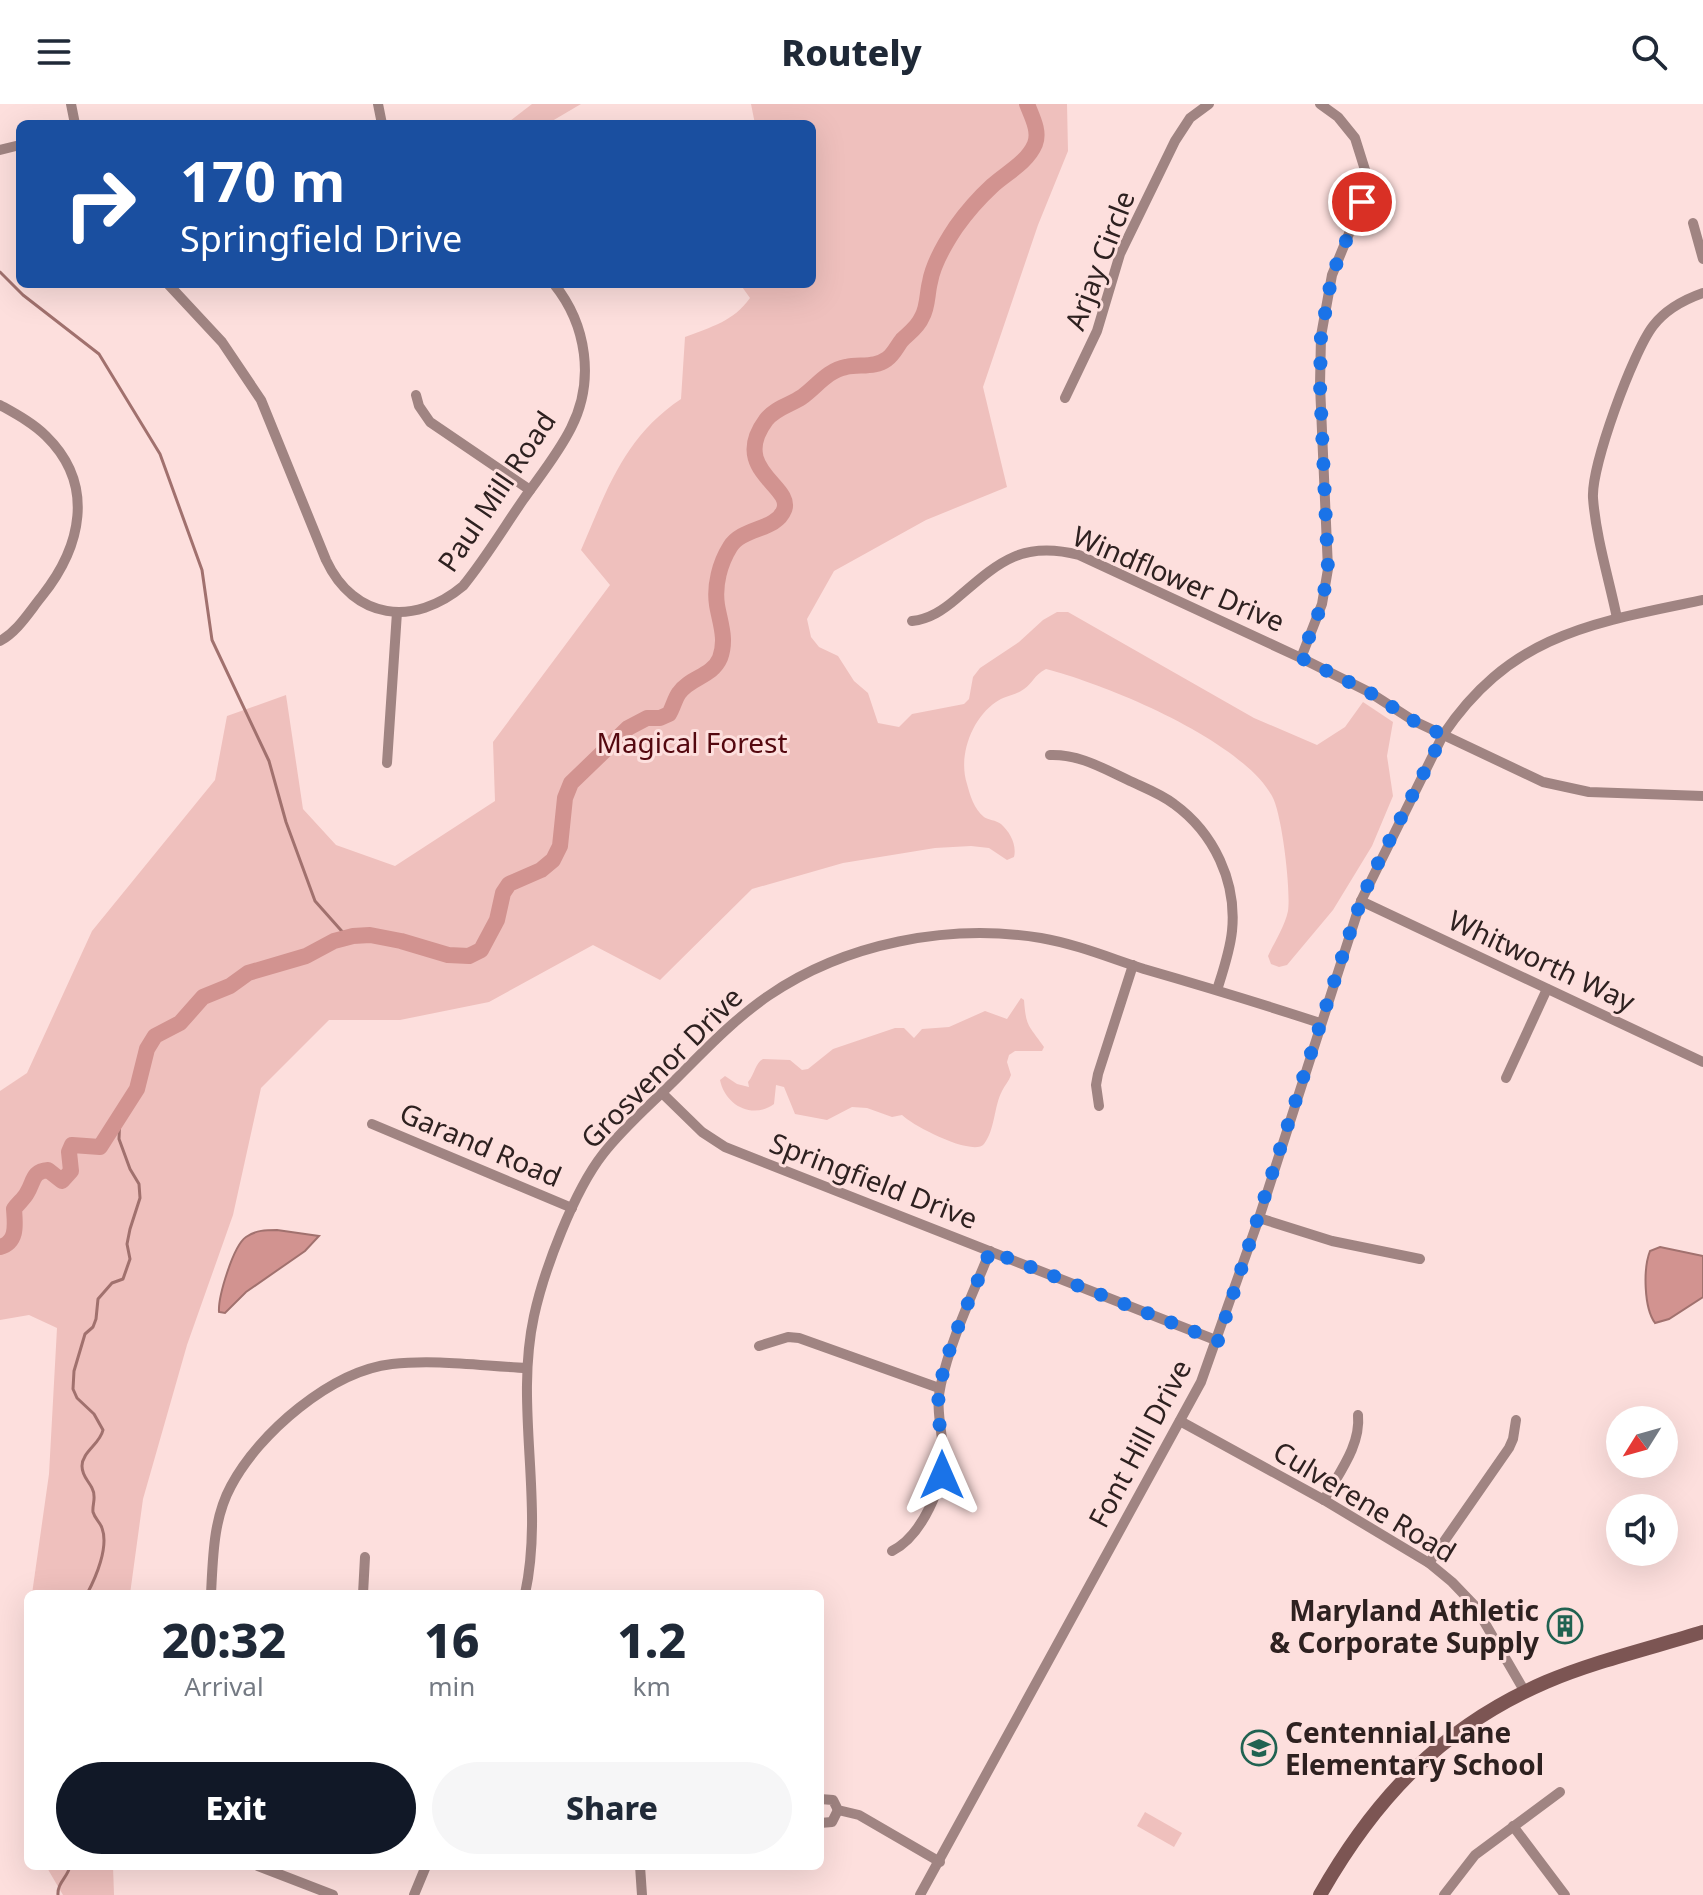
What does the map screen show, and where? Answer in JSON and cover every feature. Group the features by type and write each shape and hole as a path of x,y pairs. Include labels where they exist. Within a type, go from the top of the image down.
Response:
{"street":[{"name":"Arjay Circle","path":"1065,398 1097,331 1120,254 1161,169 1190,118 1209,104"},
{"path":"1301,658 1322,604 1328,569 1320,385 1321,336 1332,275 1362,202 1366,173 1355,138 1338,117 1320,104"},
{"path":"1693,223 1703,259"},
{"name":"Paul Mill Road","path":"172,288 222,342 261,400 326,560 339,584 371,607 397,612 425,609 463,586 570,430 583,393 585,355 574,314 557,288"},
{"path":"1617,618 1593,498 1595,469 1644,339 1664,314 1677,304 1703,293"},
{"path":"416,395 419,406 430,422 530,490"},
{"path":"0,405 31,423 55,445 71,475 78,510 75,539 63,567 22,622 0,641"},
{"name":"Windflower Drive","path":"912,621 923,620 946,608 999,563 1013,555 1047,549 1079,555 1301,658 1369,692 1414,721 1522,773 1564,788 1589,792 1703,796"},
{"name":"Font Hill Drive","path":"920,1895 1201,1382 1259,1218 1361,901 1443,735 1458,712 1485,683 1521,655 1565,633 1617,618 1703,600"},
{"path":"387,763 397,612"},
{"path":"1050,755 1086,760 1153,792 1173,803 1205,835 1217,853 1232,896 1233,930 1217,990"},
{"name":"Whitworth Way","path":"1361,901 1703,1062"},
{"name":"Grosvenor Drive","path":"526,1590 533,1542 527,1368 541,1289 572,1208 603,1154 737,1019 768,996 810,972 870,949 938,936 1007,934 1068,944 1320,1023"},
{"path":"1099,1106 1098,1074 1133,965"},
{"path":"1506,1078 1547,989"},
{"name":"Springfield Drive","path":"662,1093 702,1132 725,1147 1218,1341"},
{"name":"Garand Road","path":"372,1124 572,1208"},
{"path":"1259,1218 1332,1241 1420,1259"},
{"path":"892,1551 917,1530 942,1475 939,1388 990,1251"},
{"path":"759,1346 788,1337 799,1338 939,1388"},
{"path":"211,1590 213,1548 219,1518 230,1488 245,1463 266,1440 321,1392 363,1370 390,1364 527,1368"},
{"path":"1324,1500 1354,1447 1358,1436 1358,1415"},
{"path":"1429,1563 1509,1448 1516,1420"},
{"name":"Culverene Road","path":"1180,1421 1324,1500 1429,1563 1475,1606 1525,1692"},
{"path":"363,1590 365,1557"},
{"path":"1320,1895 1359,1831 1398,1784 1461,1730 1525,1692 1568,1674 1703,1632"},
{"path":"1444,1895 1475,1855 1560,1792"},
{"path":"824,1799 833,1800 838,1810 832,1822 824,1823"},
{"path":"838,1810 859,1815 940,1862"},
{"path":"1513,1826 1565,1895"},
{"path":"268,1870 333,1895"},
{"path":"414,1895 424,1870"},
{"path":"640,1870 642,1895"}],"green space":[{"path":"532,104 581,104 554,120 511,120"},
{"name":"Magical Forest","path":"751,104 1067,104 1068,151 1038,225 983,387 1007,487 926,520 834,571 807,619 811,637 819,647 838,656 854,681 868,693 878,723 899,727 912,714 964,704 969,699 973,677 980,668 1019,642 1043,620 1057,612 1068,612 1254,718 1317,745 1345,727 1363,702 1393,722 1387,756 1393,796 1372,846 1333,910 1287,965 1279,967 1271,964 1268,956 1288,911 1287,870 1276,805 1256,775 1203,735 1171,718 1137,701 1046,669 1024,689 987,709 973,728 964,762 973,802 984,817 999,823 1007,831 1014,843 1014,857 1007,860 989,848 935,848 843,863 752,889 660,980 593,945 489,1002 400,1020 329,1020 261,1088 233,1215 187,1345 143,1499 131,1590 33,1590 49,1474 57,1328 29,1315 0,1320 0,1091 27,1073 92,931 215,780 227,716 286,695 303,809 336,845 395,866 495,801 493,742 610,585 581,550 619,466 645,430 681,399 685,337 737,312 750,298 743,288 816,288 816,120 754,120"},
{"path":"1021,998 1029,1026 1044,1047 1042,1051 1015,1051 1009,1055 1007,1062 1011,1075 999,1097 988,1138 978,1147 943,1138 902,1115 892,1117 867,1108 852,1107 827,1120 795,1114 784,1087 776,1085 774,1104 766,1109 749,1110 727,1097 720,1080 725,1076 749,1087 748,1082 763,1059 790,1060 802,1070 808,1069 833,1049 895,1028 904,1028 914,1038 922,1029 949,1027 985,1011 1007,1019"},
{"path":"1145,1812 1182,1833 1174,1847 1137,1826"},
{"path":"48,1870 113,1870 114,1895 63,1895"}],"shaded area":[{"path":"277,1230 319,1236 305,1251 246,1292 225,1313 219,1312 227,1272 241,1242 254,1233"},
{"path":"1660,1247 1703,1256 1703,1297 1669,1319 1655,1323 1647,1298 1646,1278 1650,1251"}],"waterway":[{"path":"0,1247 13,1237 14,1209 26,1195 36,1175 48,1170 62,1181 71,1171 69,1152 72,1145 100,1147 137,1089 147,1049 155,1036 180,1023 203,997 230,986 248,973 306,956 334,941 353,936 370,935 401,941 448,955 469,956 481,950 497,920 503,893 509,884 541,870 553,860 560,846 565,798 571,783 628,728 647,718 669,714 684,688 712,669 720,658 723,638 716,590 723,560 735,541 774,522 784,510 785,501 758,464 755,452 757,437 766,420 834,372 846,367 878,364 887,359 916,327 925,309 934,268 956,227 987,191 1027,157 1035,144 1036,129 1027,104"},
{"path":"0,272 23,295 99,354 160,454 202,570 212,640 269,761 286,822 315,901 347,937"},
{"path":"89,1590 100,1562 104,1536 93,1512 93,1491 82,1466 85,1456 103,1430 94,1414 77,1398 73,1389 74,1371 85,1334 96,1319 98,1299 112,1283 123,1279 130,1259 127,1244 140,1198 139,1184 119,1139 120,1113"},
{"path":"58,1895 68,1870"}],"place":[{"name":"Maryland Athletic & Corporate Supply","path":"1565,1626"},
{"name":"Centennial Lane Elementary School","path":"1259,1748"}],"route":[{"path":"942,1475 939,1388 990,1251 1218,1341 1355,917 1371,877 1443,735 1414,721 1369,692 1301,658 1322,604 1328,569 1320,385 1321,336 1332,275 1362,202"}]}
